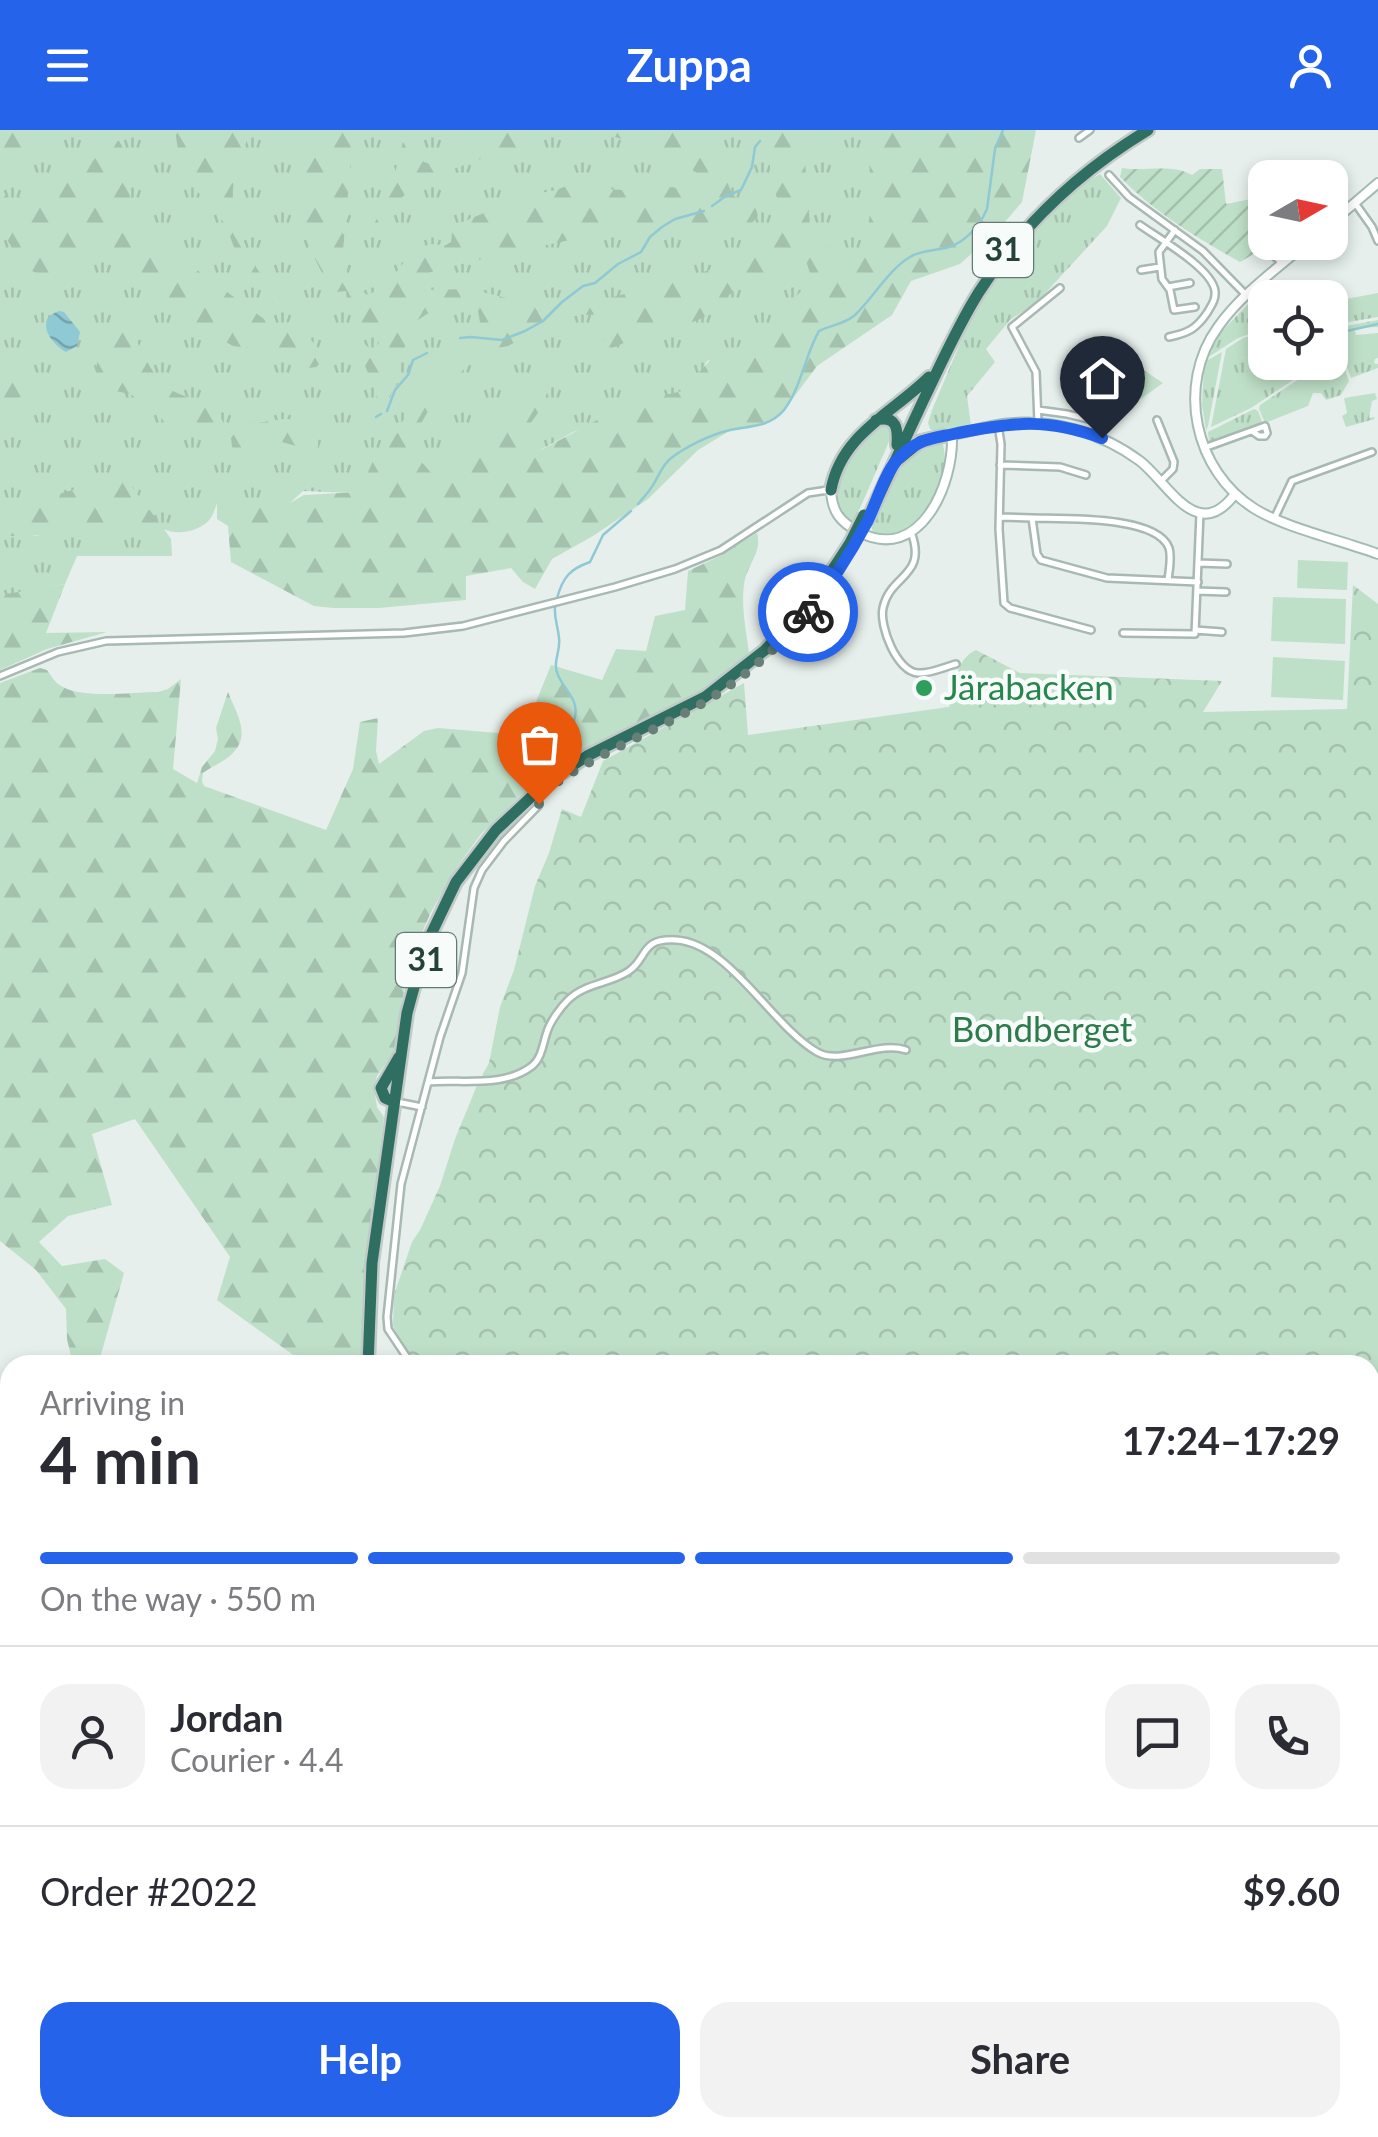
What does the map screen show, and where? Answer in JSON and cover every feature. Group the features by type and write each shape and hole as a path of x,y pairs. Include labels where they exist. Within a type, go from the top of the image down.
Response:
{"highway":[{"name":"31","path":"866,517 965,306 1015,235 1078,173 1139,130"},
{"name":"31","path":"372,1355 377,1264 396,1102 414,999 429,949 460,886 482,853 535,798 576,768 696,707 745,674 799,623 830,584 852,544 966,314 1017,240 1076,181 1148,130"},
{"path":"831,490 838,465 863,431 930,377"},
{"path":"920,409 922,427 943,435"},
{"path":"876,420 895,422 897,445"},
{"path":"895,462 916,444 943,435"},
{"name":"31","path":"396,1102 384,1098 381,1088 401,1054 412,988 431,932 456,882 496,830 534,793 573,764 690,705 739,672 800,615 852,544"}],"street":[{"path":"1079,138 1090,130"},
{"path":"1109,174 1128,197 1203,250 1247,296"},
{"path":"1348,208 1378,183"},
{"path":"1355,202 1378,241"},
{"path":"1140,225 1196,265 1212,282 1216,296 1195,329 1169,337"},
{"path":"1174,230 1158,252 1163,282 1170,290 1174,310 1195,306"},
{"path":"1279,260 1283,264"},
{"path":"1288,260 1247,296 1209,341 1198,372 1195,407 1204,448 1235,494 1251,506 1274,518 1378,554"},
{"path":"1140,270 1160,267"},
{"path":"1167,287 1190,283"},
{"path":"1038,423 1036,372 1012,328 1060,288"},
{"path":"1038,410 1096,421"},
{"path":"1157,420 1174,462 1161,481"},
{"path":"0,676 58,652 106,641 388,634 463,626 675,569 721,550 808,493 831,490 832,506 841,521 871,538 893,540 911,532 935,505 946,482 950,462 943,435 998,425 1038,423 1102,438 1142,462 1187,507 1200,513 1217,511 1235,494"},
{"path":"998,425 1002,444 999,517 1006,606 1091,630"},
{"path":"1204,448 1252,430"},
{"path":"1274,518 1292,482 1372,452"},
{"path":"1000,465 1060,467 1086,474"},
{"path":"1123,632 1195,634 1200,513"},
{"path":"999,517 1111,521 1159,534 1169,548 1168,580"},
{"path":"1032,518 1041,560 1107,578 1198,582"},
{"path":"911,532 916,558 885,601 884,630 901,664 909,671 924,673 956,664"},
{"path":"1198,562 1227,564"},
{"path":"1197,592 1226,592"},
{"path":"1195,630 1222,632"},
{"path":"405,1355 388,1328 387,1318 407,1157 462,973 477,879 504,841 538,806 535,798"},
{"path":"428,1082 495,1080 529,1068 537,1061 548,1027 568,1000 585,988 630,971 648,947 672,940 689,943 720,960 791,1033 820,1055 895,1047 906,1050"},
{"path":"396,1102 422,1107"}],"green space":[{"path":"0,130 883,130 872,255 737,352 707,361 691,390 573,432 455,497 303,491 290,503 217,503 201,527 182,532 164,529 171,539 172,556 77,556 65,584 0,596 0,536 39,536 0,512"},
{"path":"0,130 52,130 0,181"},
{"path":"175,130 251,130 235,175 235,211 252,259 288,312 279,312 243,270 225,224 192,185 178,150"},
{"path":"301,130 350,130 343,251 350,288 368,295 385,286 405,261 428,244 451,242 453,226 522,197 574,183 622,190 680,188 696,183 697,173 663,152 612,136 562,131 416,183 391,209 379,229 374,229 406,130 421,130 418,158 432,164 453,156 469,138 495,130 692,130 710,152 711,164 724,169 733,195 757,210 758,216 750,225 692,227 662,234 620,227 440,269 414,282 425,290 470,289 528,303 548,299 599,301 711,270 740,267 761,251 766,233 780,217 781,206 770,168 781,130 816,130 805,161 810,226 838,254 854,252 866,244 871,204 868,130 1036,130 1022,202 998,230 960,264 911,281 892,315 817,366 785,409 769,422 731,430 698,450 648,499 552,559 535,589 511,568 466,576 466,600 379,608 314,606 231,562 228,526 217,519 217,503 290,503 304,495 359,492 373,461 386,453 434,374 481,328 478,311 468,303 454,303 415,322 397,365 401,381 382,408 355,341 374,348 379,343 373,332 352,318 346,291 337,292 324,276 308,237 300,193","holes":["806,261 812,279 783,311 736,349 712,358 682,391 625,405 541,450 528,427 554,382 575,365 650,331 703,318 736,289","580,314 613,315 619,323 611,339 584,347 551,367 505,416 463,442 454,464 432,474 419,459 414,436 427,413 462,371 487,350 508,346"]},
{"path":"108,137 119,141 123,148 126,183 140,231 150,248 197,270 264,319 270,330 293,319 324,355 322,362 308,368 266,350 233,346 153,291 124,278 118,264 88,250 83,273 71,279 44,276 24,265 0,233 0,190 9,199 68,182 91,163"},
{"path":"1122,168 1175,169 1192,175 1200,169 1222,169 1226,204 1248,200 1248,257 1240,262 1192,234 1120,177"},
{"path":"1100,174 1121,198 1107,226 1038,301 1010,320 986,349 995,362 967,396 971,426 936,432 930,429 932,410 977,303 1045,219 1079,186"},
{"path":"1378,293 1378,317 1348,322 1348,299"},
{"path":"1248,304 1248,334 1207,358 1221,332"},
{"path":"118,317 163,384 214,406 223,422 216,430 168,427 140,399 101,389 96,383 96,370 104,327"},
{"path":"1378,320 1378,327 1354,328 1356,335 1378,333 1378,358 1374,363 1378,368 1351,378 1348,370 1348,326"},
{"path":"1248,337 1248,356 1242,358 1248,359 1248,380 1293,380 1251,408 1211,427 1226,349"},
{"path":"1222,352 1206,430 1202,405 1204,365"},
{"path":"1116,363 1145,371 1163,383 1138,401 1123,384"},
{"path":"0,375 27,387 29,395 0,402"},
{"path":"1298,380 1349,381 1341,395 1326,400 1321,393 1313,393 1308,406 1265,423 1260,405"},
{"path":"1375,393 1377,399 1372,401 1369,418 1375,419 1346,427 1342,416 1347,413 1344,398"},
{"path":"1254,409 1263,424 1209,441 1208,432"},
{"path":"283,419 310,426 317,436 317,452 282,442 251,454 232,447 231,438 243,422"},
{"path":"886,424 893,430 891,437 854,522 841,513 836,500 841,469 860,440"},
{"path":"929,442 942,442 945,455 933,500 924,514 901,533 888,536 873,532 871,526 893,478 908,458"},
{"path":"126,479 161,525 0,536 0,507"},
{"path":"757,533 757,551 744,588 749,653 701,693 564,763 519,797 481,834 431,912 411,958 394,1052 377,1076 374,1088 377,1107 384,1117 365,1271 361,1355 293,1355 217,1300 230,1257 135,1119 92,1134 112,1205 68,1216 39,1242 62,1266 105,1259 124,1273 101,1355 71,1355 66,1309 36,1270 0,1241 0,683 40,668 63,687 96,694 158,692 181,679 173,769 197,783 202,767 215,751 216,728 228,692 240,724 241,739 229,757 203,773 204,786 326,830 353,769 360,722 378,718 379,764 424,731 438,728 511,734 525,729 551,665 602,680 616,649 646,651 655,616 685,610 688,571"},
{"path":"1298,560 1348,562 1347,590 1297,588"},
{"path":"65,584 46,633 107,632 47,649 0,670 0,595"},
{"name":"Bondberget","path":"1353,585 1378,604 1378,1355 411,1355 403,1346 393,1326 394,1295 412,1242 440,1186 455,1139 489,1063 500,1007 562,809 581,817 603,761 744,683 748,735 949,707 963,660 976,650 1020,673 1222,681 1203,712 1347,709"},
{"path":"1273,597 1346,599 1345,644 1271,641"},
{"path":"1273,657 1345,661 1343,700 1271,697"}],"water":[{"path":"59,311 80,332 77,346 66,352 47,332 47,320"}],"waterway":[{"path":"638,504 667,462 683,450 719,433 765,423 778,416 795,392 819,331 855,315 910,257 955,245 974,229 987,209 995,149 1003,130"},
{"path":"712,206 741,190 760,141"},
{"path":"460,338 502,340 525,331 543,321 583,286 595,283 641,252 662,227 704,211"},
{"path":"1348,331 1378,324"},
{"path":"387,411 413,360 427,353"},
{"path":"376,417 381,414"},
{"path":"557,598 568,575 590,562 603,535 631,511"},
{"path":"527,775 537,759 566,734 575,717 573,700 556,670 559,643 555,607"}],"way so far":[{"path":"539,804 535,798 576,768 678,717 730,685 780,643 808,612"}],"place":[{"name":"Järabacken","path":"924,688"}],"route":[{"path":"808,612 854,546 895,462 912,446 934,436 1034,423 1102,438"}]}
